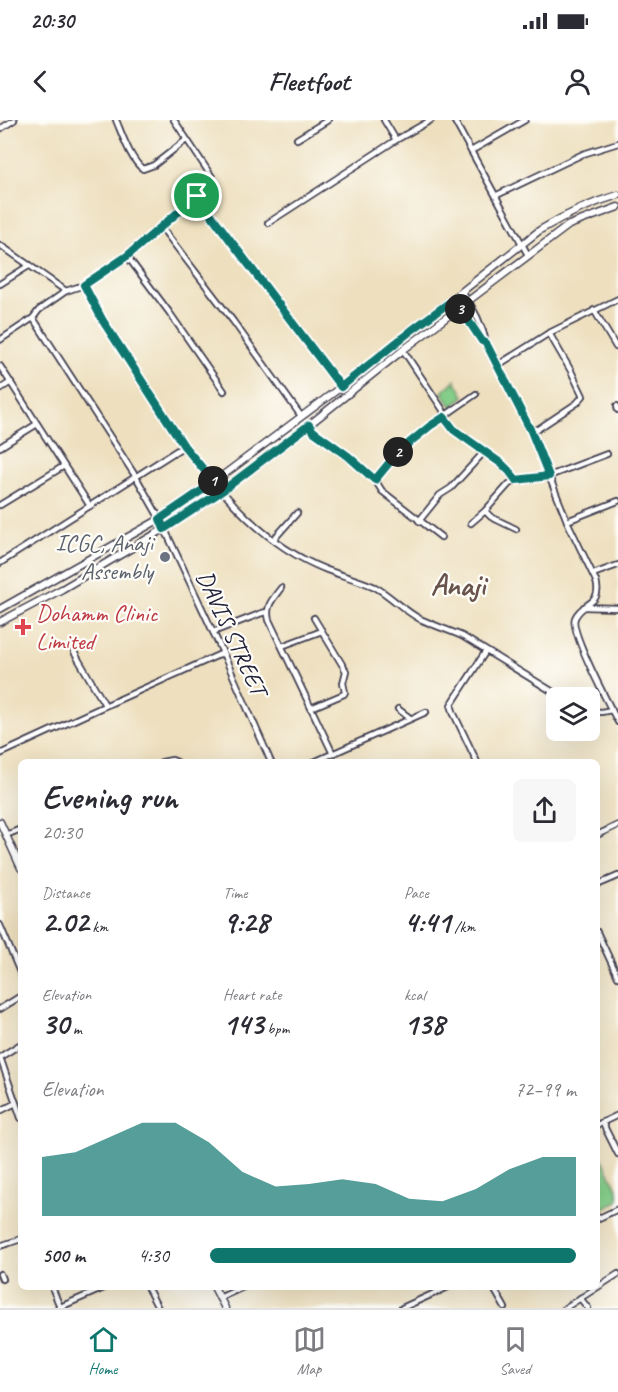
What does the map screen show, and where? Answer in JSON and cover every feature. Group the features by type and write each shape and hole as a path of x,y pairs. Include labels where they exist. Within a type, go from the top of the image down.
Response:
{"main road":[{"path":"0,609 160,519 214,482 341,387 540,230 573,211 598,200 618,195"},
{"path":"0,622 62,589 164,529 222,491 402,350 569,225 618,207"},
{"path":"0,822 18,861"},
{"path":"215,1290 225,1308"}],"street":[{"path":"0,129 14,120"},
{"path":"116,120 133,158 143,169 154,165 186,140"},
{"path":"0,340 33,318 39,310 66,291 84,285 127,256 162,228 211,182 212,177 174,120"},
{"path":"297,140 328,120"},
{"path":"384,120 396,140"},
{"path":"268,223 431,120"},
{"path":"454,120 528,255"},
{"path":"471,151 525,120"},
{"path":"496,195 584,154 618,143"},
{"path":"197,196 341,387"},
{"path":"162,228 302,416"},
{"path":"0,244 66,291"},
{"path":"127,256 224,391"},
{"path":"0,284 30,265"},
{"path":"84,285 103,321 184,446 214,482"},
{"path":"462,292 469,300 486,343 531,431 567,521 593,574 598,588 597,595 574,618 576,631 618,722"},
{"path":"454,299 482,341 486,343"},
{"path":"498,365 549,333 618,299"},
{"path":"594,310 616,347"},
{"name":"DAVIS STREET","path":"33,318 136,477 160,519 270,759"},
{"path":"531,431 538,429 583,396 549,333"},
{"path":"402,350 454,430 502,464 516,480"},
{"path":"0,366 90,506"},
{"path":"0,389 10,382"},
{"path":"375,480 398,452 476,394"},
{"path":"0,447 37,424"},
{"path":"309,425 313,431 348,456 375,480 382,491 441,537"},
{"path":"0,563 184,446"},
{"path":"419,521 440,495 452,488 485,451"},
{"path":"471,523 516,480 549,476 607,454"},
{"path":"0,505 64,466"},
{"path":"222,491 237,508 289,551 325,569 378,589 420,619 462,636 546,688"},
{"path":"567,521 618,501"},
{"path":"485,511 491,517 516,529"},
{"path":"274,539 297,513"},
{"path":"593,574 618,565"},
{"path":"281,588 267,612 333,754"},
{"path":"584,607 618,608"},
{"path":"213,633 267,612"},
{"path":"311,708 344,694 343,683 346,671 314,618"},
{"path":"282,646 322,631"},
{"path":"476,759 453,714 452,705 486,651"},
{"path":"74,652 105,705"},
{"path":"0,754 223,653"},
{"path":"398,709 410,718"},
{"path":"600,712 612,710"},
{"path":"321,759 426,712"},
{"path":"600,833 618,825"},
{"path":"6,835 18,830"},
{"path":"600,884 618,876"},
{"path":"0,926 18,968"},
{"path":"600,939 618,977"},
{"path":"600,950 604,948"},
{"path":"0,1009 18,998"},
{"path":"18,1046 0,1057 18,1109"},
{"path":"0,1111 16,1103"},
{"path":"618,1115 600,1123 618,1154"},
{"path":"600,1218 618,1209"},
{"path":"0,1246 18,1240"},
{"path":"600,1285 618,1274"},
{"path":"53,1290 59,1307 99,1290"},
{"path":"85,1290 87,1295"},
{"path":"149,1290 158,1308"},
{"path":"219,1298 236,1290"},
{"path":"402,1308 441,1290"},
{"path":"495,1290 505,1308"},
{"path":"565,1308 593,1290"},
{"path":"580,1298 588,1308"}],"green space":[{"path":"455,380 464,396 452,407 442,392"},
{"path":"600,1154 618,1191 618,1201 600,1210"}],"place":[{"name":"ICGC, Anaji Assembly","path":"165,557"},
{"name":"Dohamm Clinic Limited","path":"23,627"}],"district":[{"name":"Anaji","path":"458,585"}],"route":[{"path":"197,196 341,387 454,299 482,341 486,343 498,365 531,431 549,476 516,480 502,464 454,430 444,417 398,452 375,480 348,456 313,431 309,425 222,491 164,529 160,519 214,482 184,446 103,321 84,285 127,256 197,196"}]}
